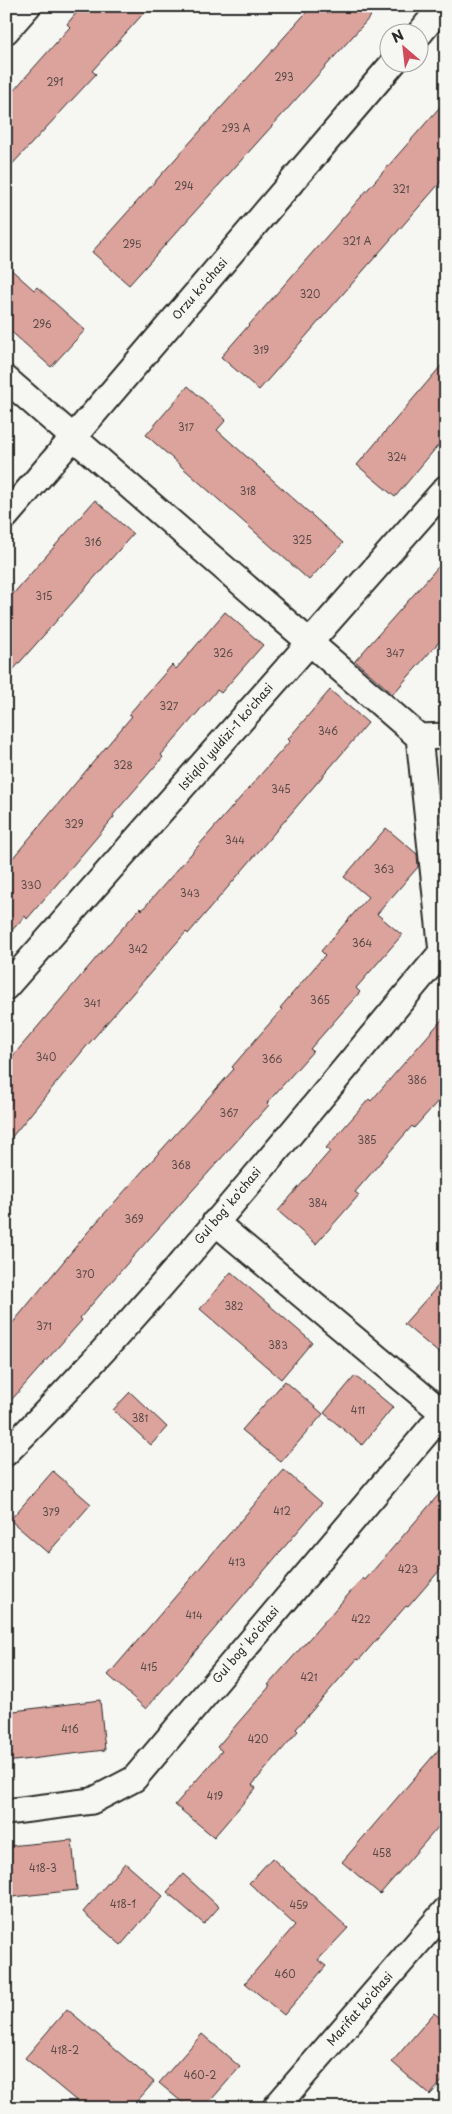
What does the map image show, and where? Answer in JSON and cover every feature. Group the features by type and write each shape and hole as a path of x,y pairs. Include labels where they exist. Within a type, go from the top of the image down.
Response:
{"street":[{"path":"6,31 28,6"},
{"path":"429,22 442,6"},
{"name":"Orzu ko'chasi","path":"6,516 385,72"},
{"path":"6,379 74,436 419,738 444,952"},
{"name":"Istiqlol yuldizi-1 ko'chasi","path":"6,987 446,488"},
{"path":"419,738 446,736"},
{"name":"Gul bog' ko'chasi","path":"6,1453 70,1388 215,1222 444,952"},
{"path":"215,1222 444,1412"},
{"name":"Gul bog' ko'chasi","path":"6,1812 92,1800 134,1779 444,1412"},
{"name":"Marifat ko'chasi","path":"275,2108 446,1910"}],"building":[{"path":"82,6 150,6 92,71 96,74 6,171 6,99 70,27 67,24"},
{"path":"312,6 360,6 371,16 129,285 92,252"},
{"path":"446,100 446,176 259,390 221,357"},
{"path":"6,265 34,290 37,287 85,330 51,367 6,327"},
{"path":"446,360 446,436 395,497 357,465"},
{"path":"188,386 226,420 217,430 343,543 309,580 146,435"},
{"path":"95,500 133,534 6,678 6,602"},
{"path":"446,558 446,634 393,694 355,661"},
{"path":"225,612 263,645 221,693 217,690 161,755 163,757 69,870 27,919 25,916 6,937 6,866 132,716 129,714 172,665 176,669"},
{"path":"330,690 368,723 188,934 186,932 85,1048 6,1144 6,1064 140,908 142,910 290,741 288,739"},
{"path":"386,828 417,854 418,867 377,914 402,935 356,988 360,992 310,1049 313,1051 267,1103 269,1105 131,1259 80,1318 82,1320 6,1406 6,1331 87,1233 234,1069 232,1067 325,955 321,951 368,897 344,877"},
{"path":"446,1015 446,1092 414,1128 412,1126 355,1192 359,1195 316,1244 278,1211 330,1151 326,1148 369,1099 371,1101"},
{"path":"231,1272 312,1342 281,1379 200,1309"},
{"path":"446,1277 446,1359 404,1324"},
{"path":"355,1376 393,1407 362,1445 324,1413"},
{"path":"285,1381 323,1414 281,1462 242,1430"},
{"path":"130,1392 167,1427 151,1445 113,1410"},
{"path":"284,1470 322,1503 146,1709 108,1675"},
{"path":"53,1471 91,1504 48,1553 10,1520"},
{"path":"446,1486 446,1563 359,1660 357,1659 296,1729 298,1731 252,1785 256,1788 214,1837 175,1805 222,1751 217,1747 270,1686 268,1685 363,1578 365,1580"},
{"path":"100,1700 105,1750 6,1762 6,1712"},
{"path":"446,1741 446,1818 380,1894 342,1862"},
{"path":"72,1840 77,1890 13,1897 8,1846"},
{"path":"272,1858 348,1928 318,1960 326,1966 284,2015 245,1983 295,1925 249,1883"},
{"path":"125,1863 163,1896 121,1945 83,1912"},
{"path":"183,1874 219,1907 204,1924 167,1892"},
{"path":"67,2009 154,2082 131,2108 85,2108 25,2058"},
{"path":"434,2013 446,2023 446,2077 430,2095 392,2062"},
{"path":"202,2034 240,2067 204,2108 189,2108 159,2083"}]}
